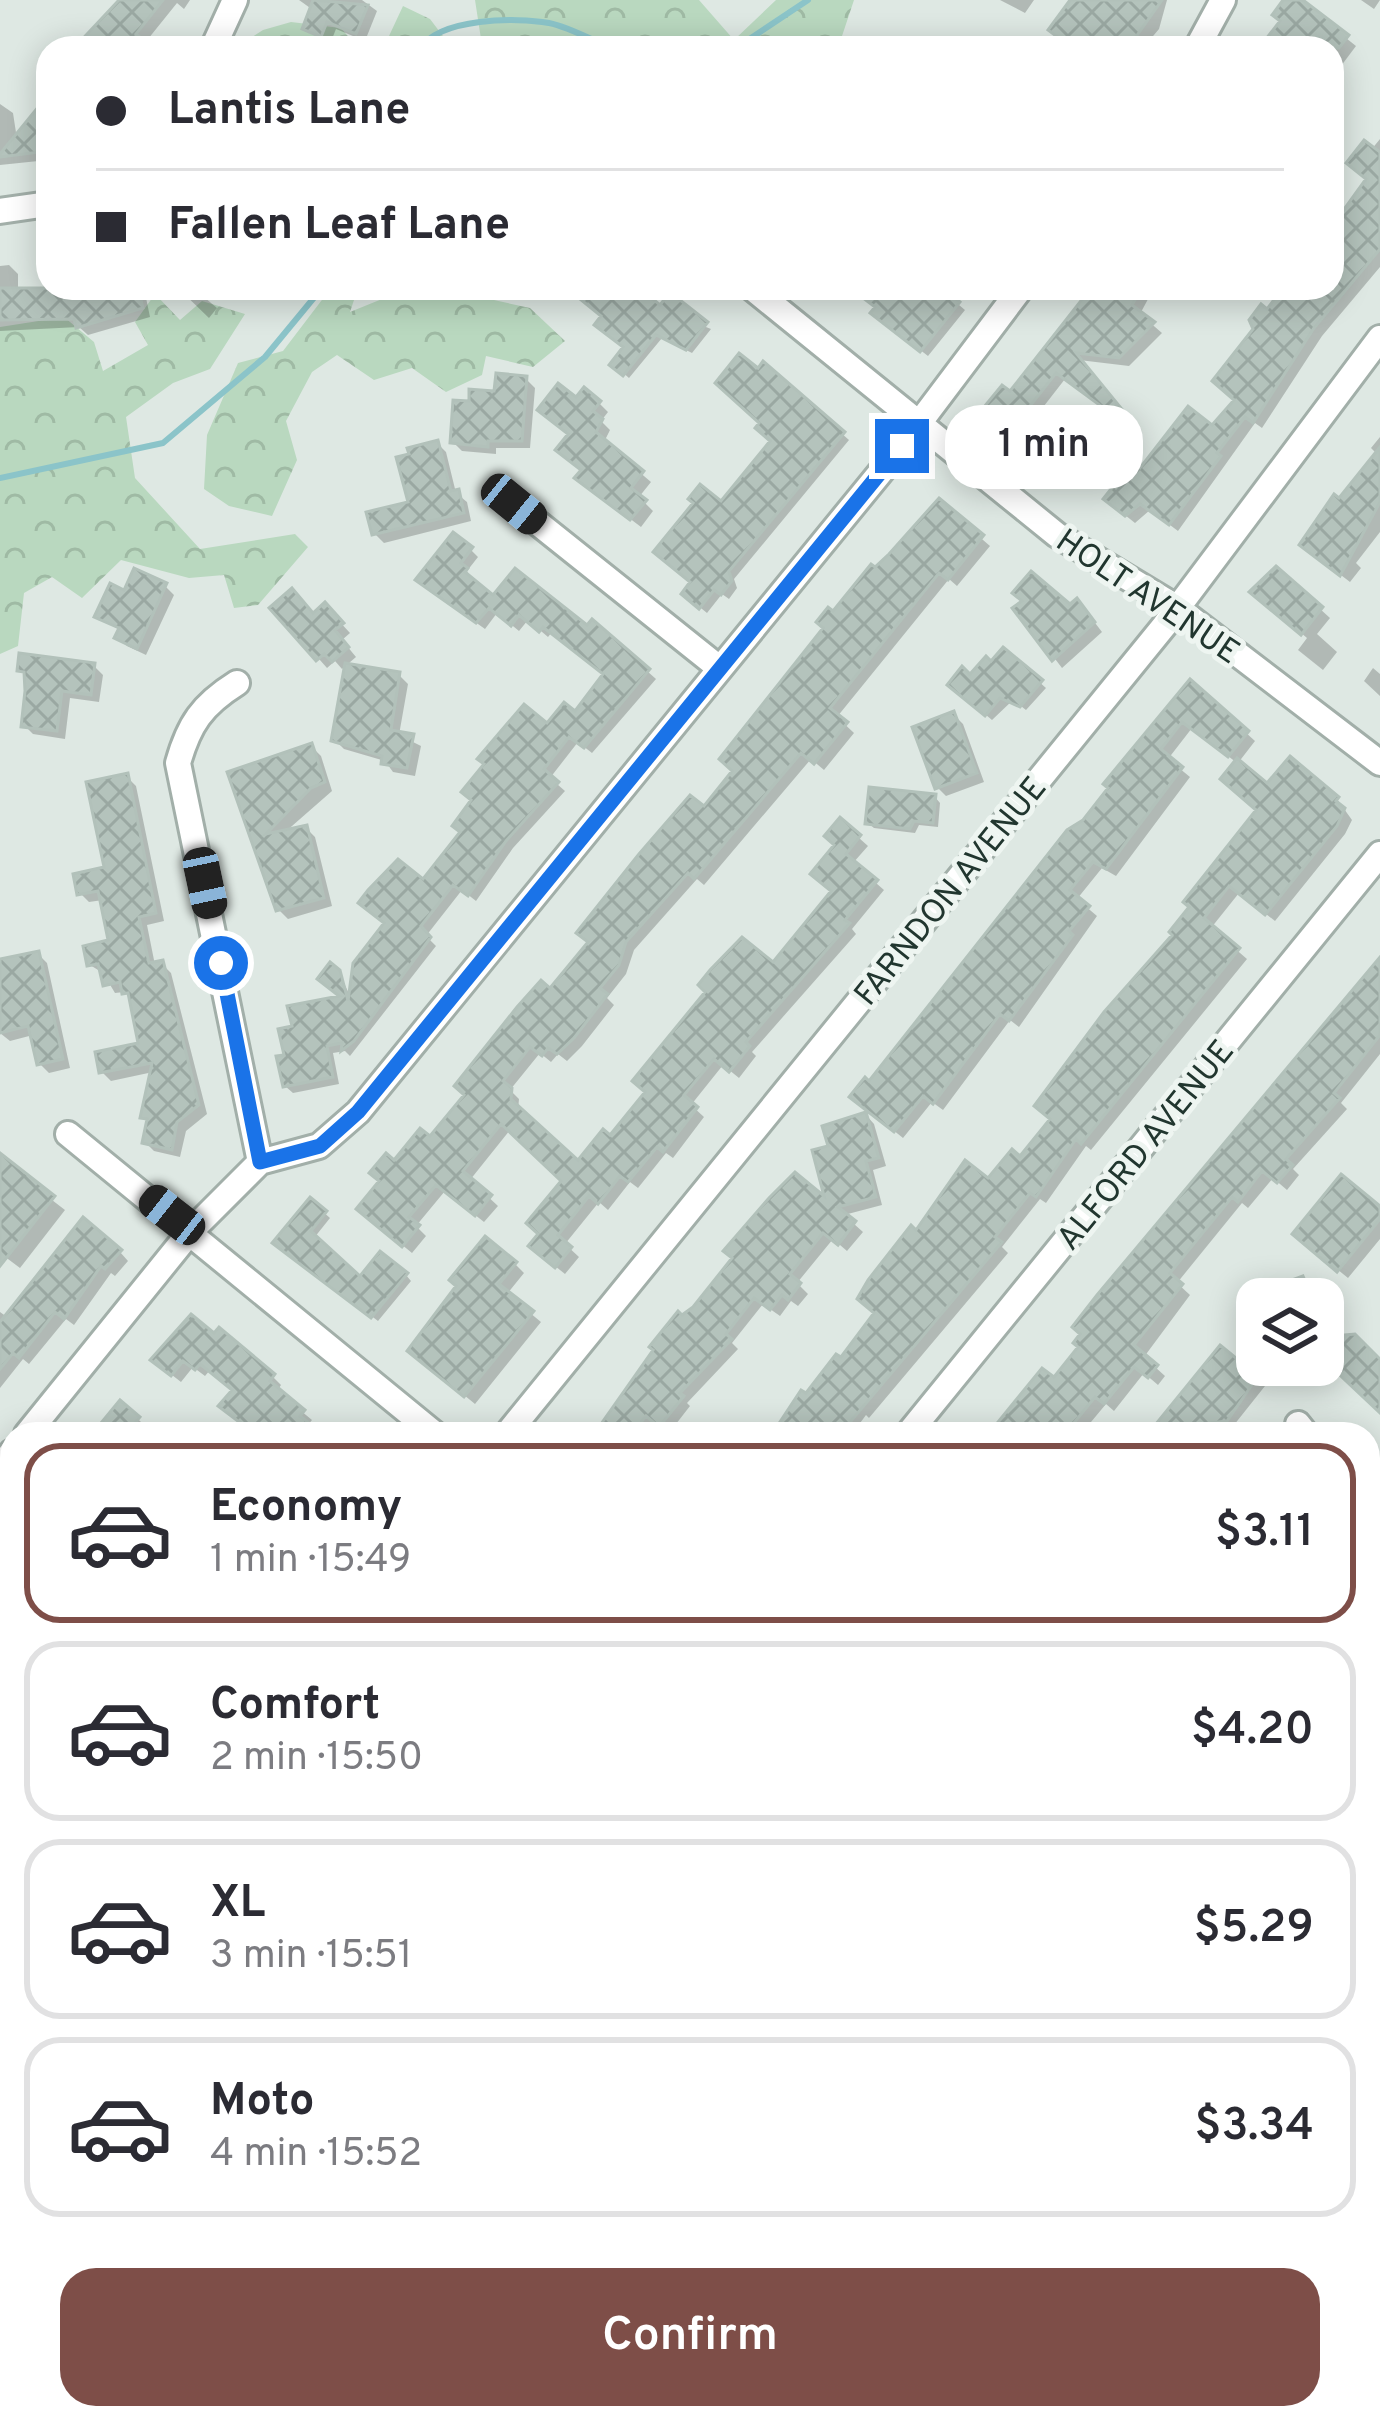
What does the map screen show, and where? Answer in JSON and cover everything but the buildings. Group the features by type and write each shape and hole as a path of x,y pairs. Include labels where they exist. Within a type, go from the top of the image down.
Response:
{"street":[{"path":"218,36 235,0"},
{"path":"1204,36 1223,0"},
{"path":"0,211 36,206"},
{"name":"HOLT AVENUE","path":"767,300 1057,535 1176,607 1380,763"},
{"path":"37,1422 191,1231 260,1162 320,1146 358,1112 919,424 1013,300"},
{"name":"FARNDON AVENUE","path":"517,1422 1176,607 1380,338"},
{"path":"514,504 718,668"},
{"path":"237,683 209,700 188,726 178,763 260,1162"},
{"name":"ALFORD AVENUE","path":"918,1422 1380,854"},
{"path":"68,1134 421,1422"}],"green space":[{"path":"475,0 699,0 730,36 481,36"},
{"path":"776,0 854,0 842,36 738,36"},
{"path":"403,6 430,19 443,36 389,36"},
{"path":"291,22 341,28 348,36 254,36"},
{"path":"151,300 161,300 180,320 202,301 245,314 210,369 173,383 126,417 135,478 200,549 295,534 308,547 258,605 234,608 224,575 189,578 121,560 82,598 52,577 24,593 18,646 0,654 0,327 64,317 94,342 103,371 148,345 135,322"},
{"path":"322,300 354,300 350,312 380,300 494,300 530,308 565,341 533,367 486,356 482,375 446,392 412,368 374,380 337,355 312,372 286,421 297,460 272,516 229,506 204,489 207,435 238,363 283,351"}],"waterway":[{"path":"754,36 808,0"},
{"path":"435,36 461,25 518,20 557,25 583,36"},
{"path":"0,478 163,443 265,357 312,300"}],"route":[{"path":"221,963 260,1162 320,1146 358,1112 902,446"}]}
